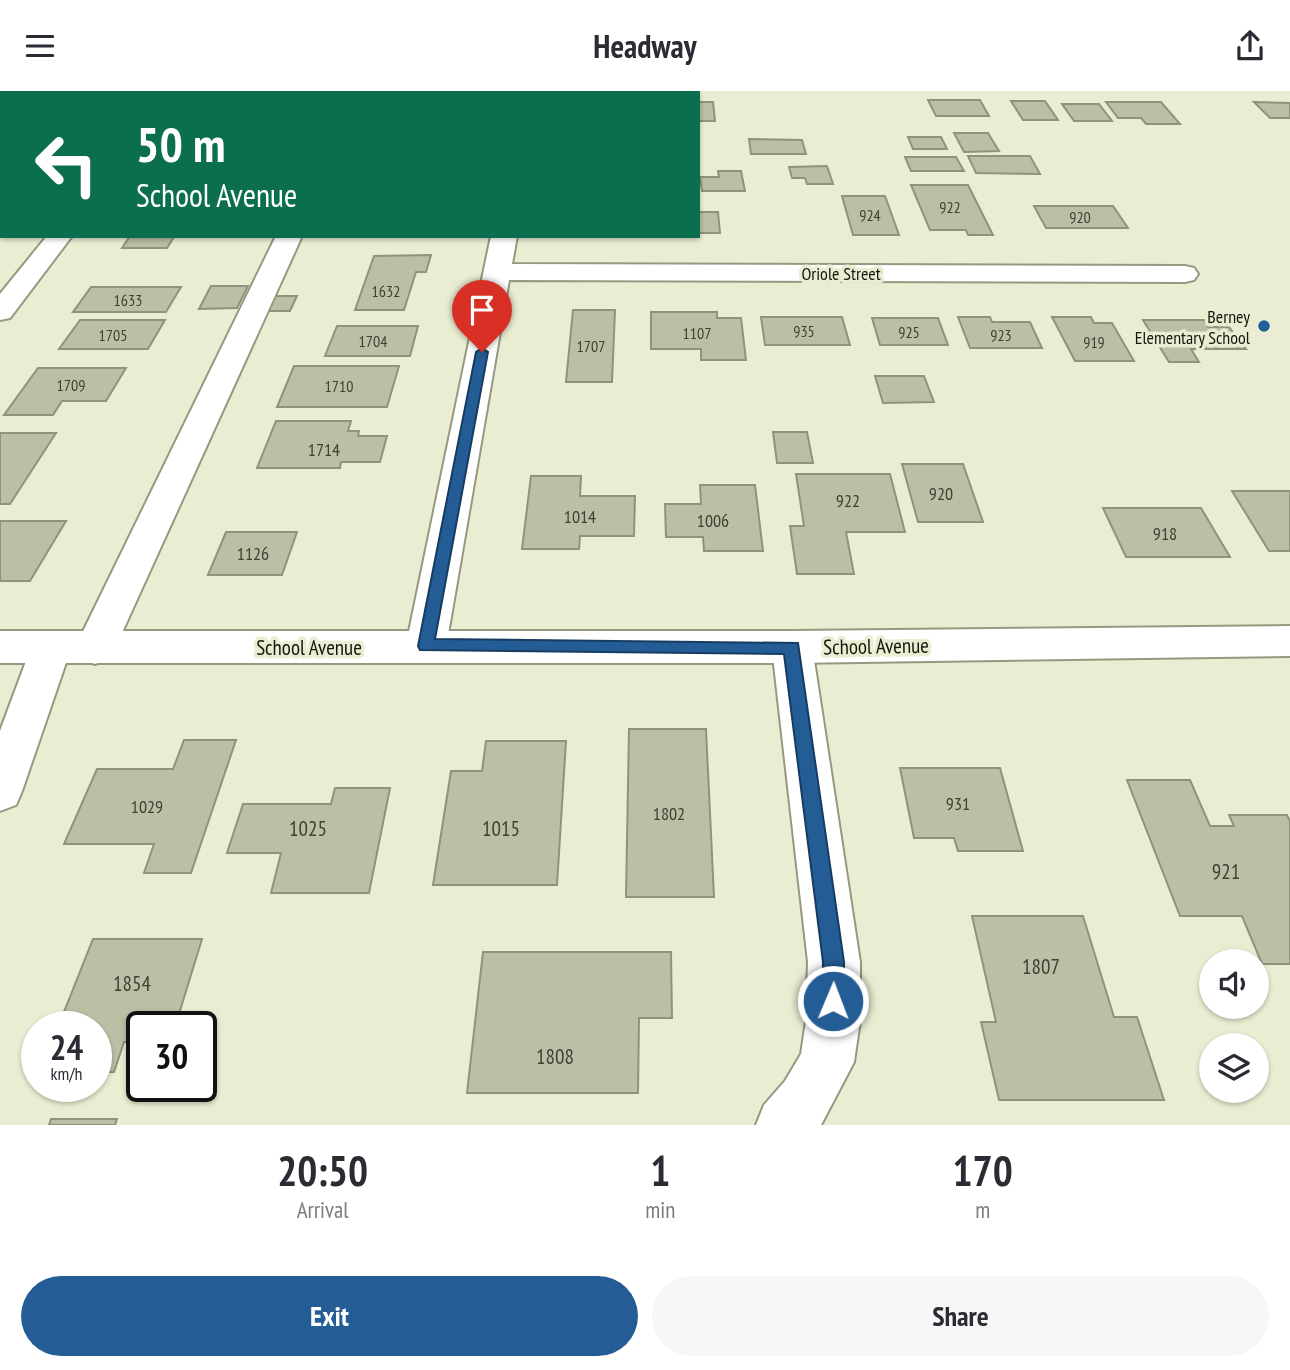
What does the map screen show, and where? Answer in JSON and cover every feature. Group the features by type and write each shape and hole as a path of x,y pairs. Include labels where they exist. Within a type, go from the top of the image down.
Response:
{"street":[{"path":"0,311 58,238"},
{"path":"95,648 288,238"},
{"path":"426,646 504,238"},
{"name":"Oriole Street","path":"497,272 1185,274"},
{"name":"School Avenue","path":"0,647 792,647 1290,641"},
{"path":"0,791 51,647"},
{"path":"784,1125 805,1101 827,1062 833,1021 834,962 792,647"}],"building":[{"path":"928,100 980,100 989,116 936,116"},
{"path":"1011,101 1045,101 1058,120 1023,120"},
{"path":"700,102 713,102 715,121 700,121"},
{"path":"1106,102 1161,102 1180,124 1146,124 1141,118 1118,118"},
{"path":"1254,102 1290,103 1290,118 1270,118"},
{"path":"1062,104 1099,104 1112,121 1074,121"},
{"path":"954,133 988,133 999,151 964,152"},
{"path":"908,137 941,137 947,149 913,149"},
{"path":"749,139 802,140 806,154 751,154"},
{"path":"968,156 1030,156 1040,174 976,173"},
{"path":"905,157 956,157 964,171 911,171"},
{"path":"827,166 833,184 807,184 805,178 792,178 789,167"},
{"path":"718,171 741,171 745,191 702,191 700,177 719,177"},
{"path":"911,185 968,185 993,235 968,235 966,230 930,230"},
{"path":"842,196 885,196 899,235 853,235"},
{"path":"1034,206 1113,206 1128,228 1046,228"},
{"path":"700,212 718,212 720,233 700,233"},
{"path":"129,238 173,238 167,248 122,248"},
{"path":"431,255 426,272 416,272 404,310 355,310 374,256"},
{"path":"211,286 248,286 237,308 199,309"},
{"path":"91,287 181,287 166,312 73,312"},
{"path":"274,296 297,296 290,311 266,311"},
{"path":"573,310 615,310 612,382 566,382"},
{"path":"651,312 717,312 717,318 741,318 746,360 701,360 701,349 651,349"},
{"path":"761,317 842,317 850,345 765,345"},
{"path":"958,317 990,317 992,322 1030,322 1042,348 970,348"},
{"path":"1052,317 1091,317 1094,323 1112,323 1134,361 1075,361"},
{"path":"872,318 938,318 948,345 880,345"},
{"path":"80,320 165,320 148,349 59,349"},
{"path":"1143,320 1204,320 1208,327 1229,327 1246,349 1191,349 1199,362 1169,362"},
{"path":"337,326 418,326 410,356 325,356"},
{"path":"294,366 399,366 387,407 277,407"},
{"path":"38,368 126,368 106,401 62,401 53,415 4,415"},
{"path":"875,376 924,376 934,402 883,403"},
{"path":"276,421 351,421 348,431 359,431 358,436 387,436 380,462 341,462 340,468 257,468"},
{"path":"773,432 807,432 813,463 777,463"},
{"path":"0,433 56,433 10,504 0,504"},
{"path":"902,464 963,464 983,522 918,522"},
{"path":"796,474 890,474 905,532 846,532 854,574 797,574 790,526 804,526"},
{"path":"531,476 581,476 580,496 635,496 634,536 580,536 579,549 522,549"},
{"path":"700,485 755,485 763,551 704,551 703,537 666,537 665,504 701,504"},
{"path":"1232,491 1290,491 1290,551 1269,551"},
{"path":"1103,508 1201,508 1230,557 1126,557"},
{"path":"0,521 66,521 30,581 0,581"},
{"path":"226,532 297,532 282,575 208,575"},
{"path":"629,729 706,729 714,897 626,897"},
{"path":"184,740 236,740 191,873 144,873 154,844 64,844 97,769 173,769"},
{"path":"486,741 566,741 557,885 433,885 451,771 482,771"},
{"path":"900,768 1000,768 1023,851 958,851 954,838 914,838"},
{"path":"1127,780 1190,780 1210,826 1234,826 1229,815 1287,815 1290,821 1290,964 1269,964 1269,949 1256,949 1242,916 1180,916"},
{"path":"335,788 390,788 369,893 271,893 281,853 227,853 243,804 331,804"},
{"path":"972,916 1083,916 1114,1017 1137,1017 1164,1100 999,1100 981,1022 996,1022"},
{"path":"93,939 202,939 180,1011 126,1011 126,1042 114,1072 112,1011 64,1011"},
{"path":"483,952 671,952 672,1018 639,1018 638,1093 467,1093"},
{"path":"51,1119 117,1119 115,1125 49,1125"}],"place":[{"name":"Berney Elementary School","path":"1264,326"}],"route":[{"path":"482,352 426,646 792,647 834,962 833,1001"}]}
